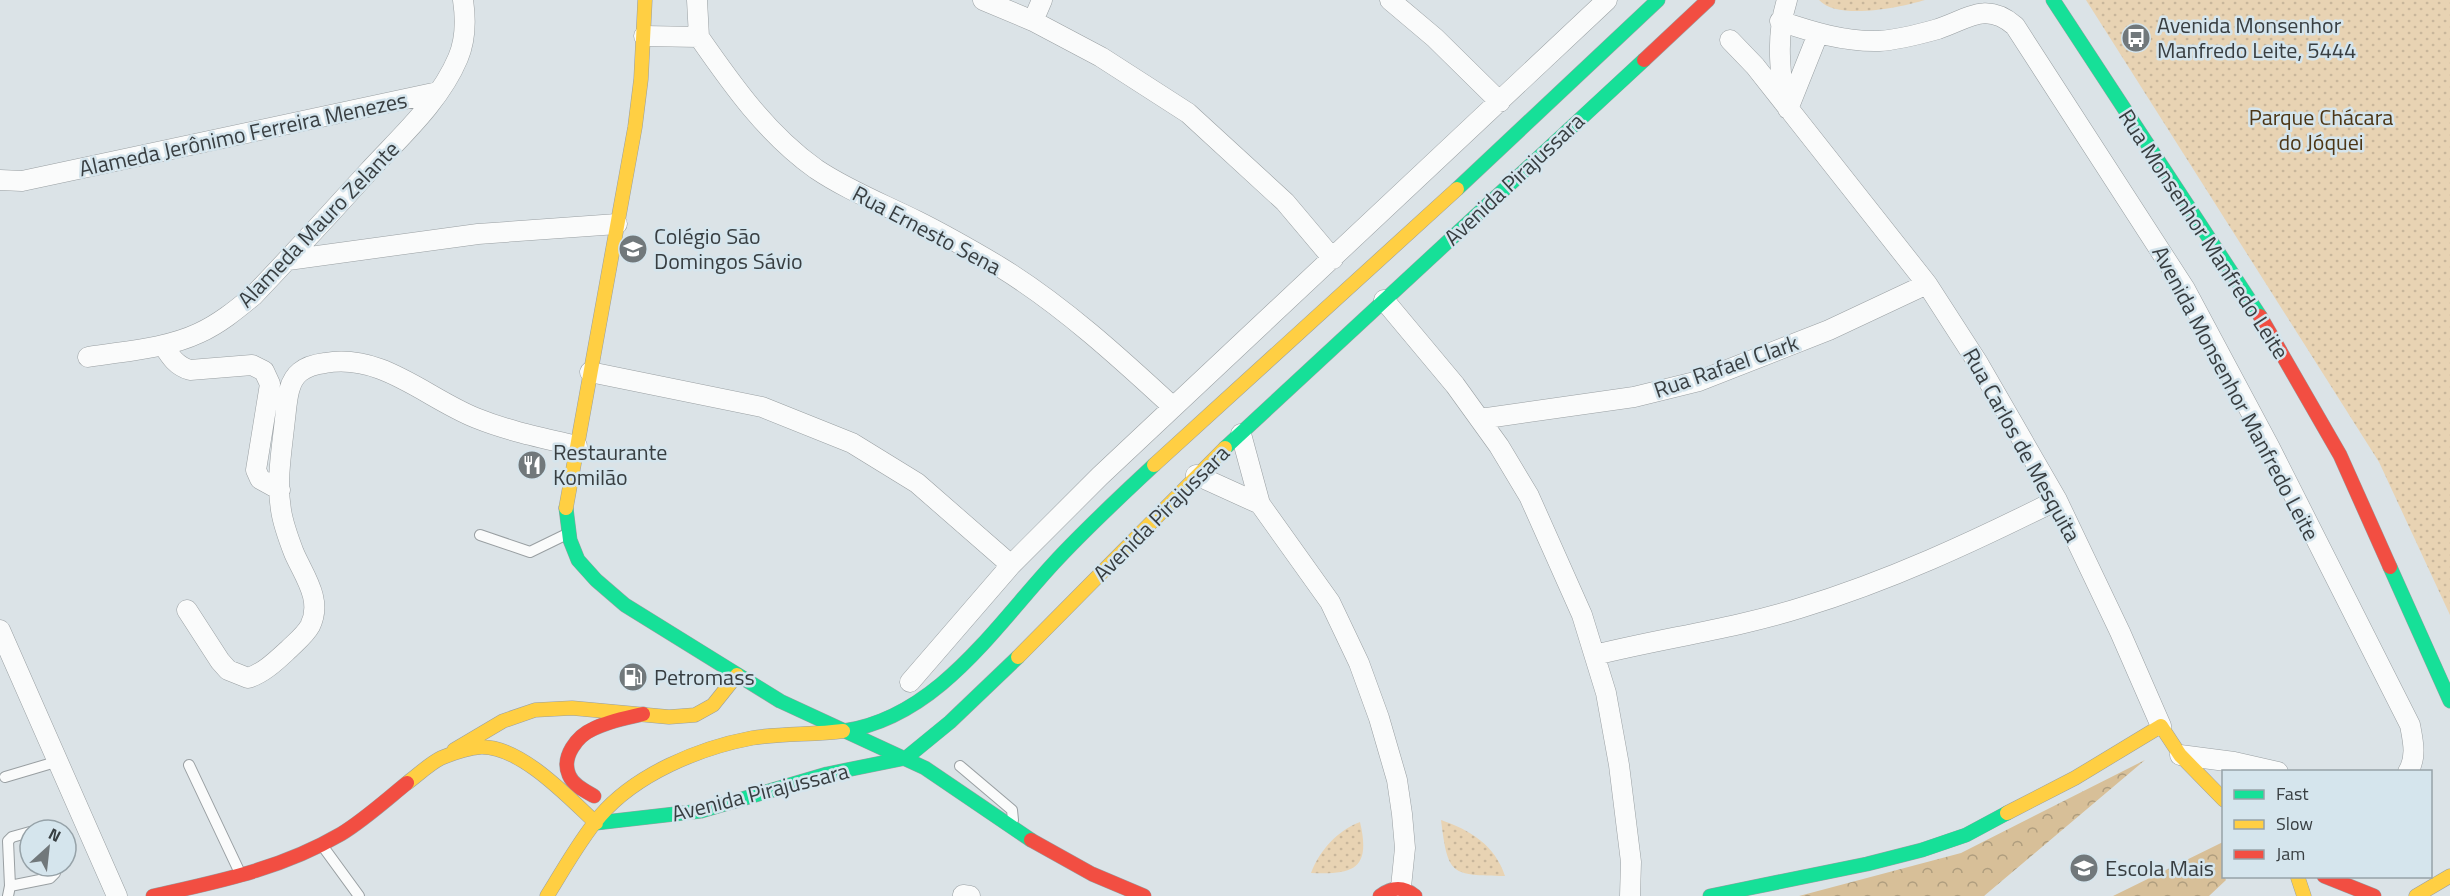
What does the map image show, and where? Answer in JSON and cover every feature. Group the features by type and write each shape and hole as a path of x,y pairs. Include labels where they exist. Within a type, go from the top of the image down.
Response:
{"main road":[{"path":"645,0 644,36 635,127 566,511 567,534 572,549 582,566 645,619 737,675 804,714 906,758 938,776 1064,861 1104,882 1144,896"},
{"name":"Avenida Pirajussara","path":"596,823 610,805 632,787 653,775 714,749 768,736 849,732 895,716 927,696 958,669 1104,513 1658,0"},
{"name":"Rua Monsenhor Manfredo Leite","path":"2053,0 2247,293 2340,455 2450,701"},
{"name":"Avenida Pirajussara","path":"596,823 701,811 827,774 906,758 950,722 1034,641 1196,475 1698,3"},
{"path":"153,896 224,885 242,876 288,861 321,845 343,833 439,759 513,716 534,710 582,708 669,718 702,712 717,702 737,675"},
{"path":"610,805 584,791 568,774 570,750 581,736 592,729 643,714"},
{"path":"1710,896 1867,864 1922,850 1966,835 2075,778 2161,726"},
{"name":"Rua Carlos de Mesquita","path":"2161,726 2180,755 2222,799"},
{"path":"928,739 927,759 938,776"},
{"path":"439,759 464,750 483,747 509,753 550,781 596,823 547,896"},
{"path":"2416,896 2450,876"},
{"path":"2297,878 2304,896"},
{"path":"2298,878 2318,894"},
{"path":"2329,878 2374,896"},
{"path":"1380,896 1393,888 1408,892"}],"street":[{"name":"Alameda Mauro Zelante","path":"88,357 163,345 198,334 225,319 253,296 409,129 438,92 458,58 464,39 463,0"},
{"path":"644,36 699,37 697,0"},
{"path":"983,0 1033,21 1101,57 1188,113 1284,202 1333,259"},
{"path":"1033,21 1042,0"},
{"path":"1390,0 1435,38 1500,102"},
{"path":"910,682 1011,565 1173,407 1607,0"},
{"path":"1786,106 1778,42 1780,21 1787,0"},
{"name":"Avenida Monsenhor Manfredo Leite","path":"1818,34 1881,41 1939,29 1971,15 1983,13 2002,16 2015,26 2185,290 2270,448 2410,725 2414,745 2410,765"},
{"path":"1780,21 1818,34 1786,106"},
{"name":"Rua Ernesto Sena","path":"699,37 754,112 774,134 816,169 858,193 955,240 1003,269 1118,356 1173,407"},
{"name":"Rua Carlos de Mesquita","path":"1730,40 1755,66 1927,284 1983,373 2057,500 2120,632 2161,726"},
{"name":"Alameda Jerônimo Ferreira Menezes","path":"0,180 22,181 438,92"},
{"path":"288,260 478,234 617,224"},
{"name":"Rua Rafael Clark","path":"1480,419 1634,397 1699,381 1829,330 1927,284"},
{"path":"1384,300 1455,385 1499,446 1528,496 1582,615 1606,693 1619,765 1631,862 1630,896"},
{"path":"163,345 170,357 182,368 190,370 252,365 264,371 270,384 257,474 265,484 280,490"},
{"path":"187,610 219,661 228,670 249,678 256,676 280,658 301,637 313,616 313,592 294,552 280,509 282,443 293,379 301,371 310,367 329,362 347,361 374,366 488,423 577,446"},
{"path":"590,372 762,407 852,443 917,483 1011,565"},
{"path":"1240,434 1260,504 1330,602 1367,685 1397,780 1408,892"},
{"path":"1196,475 1260,504"},
{"path":"1595,655 1799,609 1936,559 2057,500"},
{"path":"0,630 117,896"},
{"path":"2180,755 2273,770"}],"lane":[{"path":"480,536 530,552 567,534"},
{"path":"5,777 59,761"},
{"path":"189,765 242,876"},
{"path":"960,766 1012,810 1013,819 1009,826"},
{"path":"18,835 8,841 9,891 50,878"},
{"path":"321,845 359,896"}],"green space":[{"path":"1819,0 1925,0 1886,9 1855,11 1840,10"},
{"name":"Parque Chácara do Jóquei","path":"2086,0 2450,0 2450,615 2379,462"},
{"path":"2145,760 1984,896 1799,896 1961,853"},
{"path":"1441,820 1471,834 1488,847 1501,865 1505,876 1473,875 1455,869 1446,852"},
{"path":"1360,822 1363,850 1356,866 1338,872 1311,873 1330,842"},
{"path":"2222,842 2222,878 2226,880 2209,896 2113,896"}],"traffic: fast":[{"path":"1457,189 1658,0"},
{"path":"2053,0 2260,316"},
{"path":"1225,448 1644,60"},
{"path":"843,731 876,723 907,708 961,667 1053,564 1154,465"},
{"path":"566,508 570,540 578,560 596,580 625,605 780,701 925,768 1031,840"},
{"path":"2390,567 2450,701"},
{"path":"596,823 701,811 827,774 906,758 950,722 1018,657"},
{"path":"1710,896 1867,864 1922,850 1966,835 2007,813"}],"traffic: slow":[{"path":"566,508 635,127 641,79 645,0"},
{"path":"1154,465 1457,189"},
{"path":"1018,657 1225,448"},
{"path":"454,750 503,721 535,710 572,708 669,717 695,715 713,705 737,675"},
{"path":"2007,813 2075,778 2161,726 2180,755 2222,798"},
{"path":"547,896 578,845 600,816 631,788 650,776 690,756 732,742 763,736 843,731"},
{"path":"407,783 432,763 446,756 481,747 496,749 512,755 543,775 596,823"},
{"path":"2416,896 2450,876"},
{"path":"2298,878 2304,896"}],"traffic: jam":[{"path":"1644,60 1708,0"},
{"path":"2260,316 2340,455 2390,567"},
{"path":"594,796 576,785 569,775 567,761 572,748 587,732 599,726 643,714"},
{"path":"153,896 250,873 296,856 341,834 407,783"},
{"path":"1031,840 1092,874 1144,896"},
{"path":"2329,878 2374,896"},
{"path":"1380,896 1398,889 1415,896"}],"place":[{"name":"Avenida Monsenhor Manfredo Leite, 5444","path":"2136,38"},
{"name":"Colégio São Domingos Sávio","path":"633,249"},
{"name":"Restaurante Komilão","path":"532,465"},
{"name":"Petromass","path":"633,677"},
{"name":"Escola Mais","path":"2084,868"}]}
